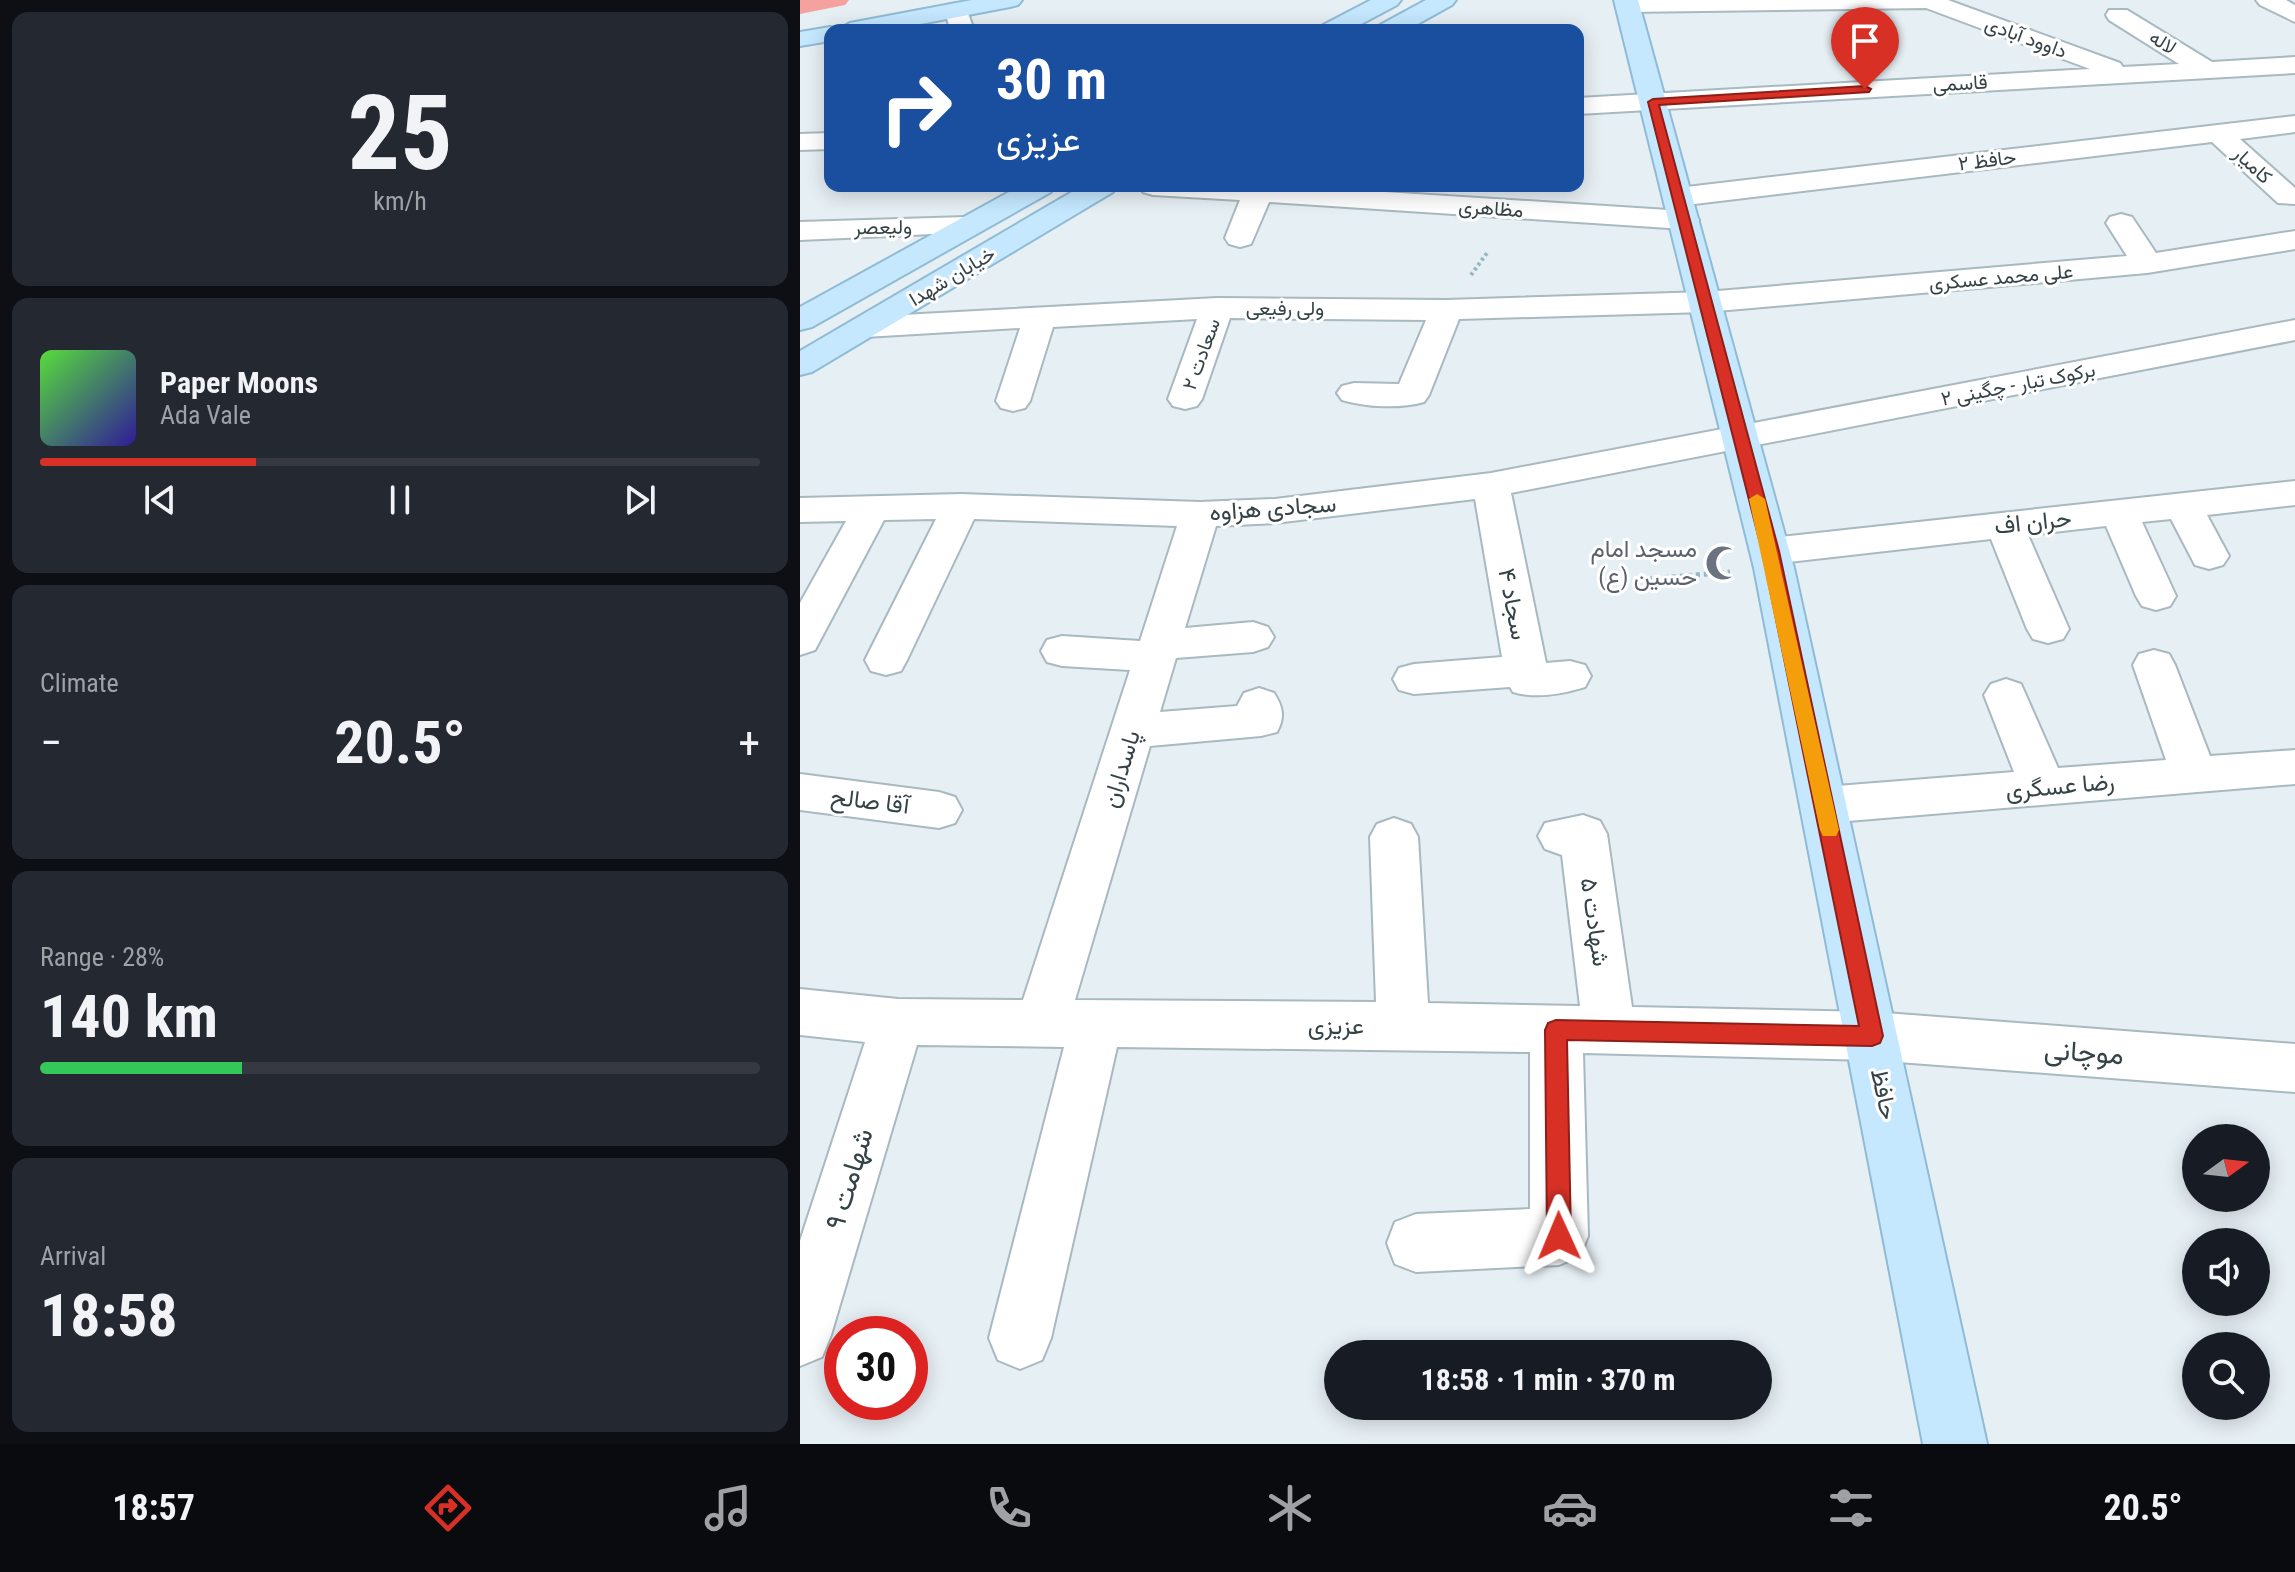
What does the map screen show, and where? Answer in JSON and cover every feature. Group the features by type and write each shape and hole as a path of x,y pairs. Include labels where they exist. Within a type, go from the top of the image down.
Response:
{"street":[{"path":"915,24 959,20 1010,0"},
{"path":"1343,24 1389,0"},
{"path":"1400,24 1444,0"},
{"path":"1627,2 1927,0"},
{"name":"داوود آبادی","path":"1927,0 2127,73"},
{"path":"2268,0 2295,15"},
{"name":"حافظ","path":"1627,2 1772,560 1955,1444"},
{"name":"لاله","path":"2161,12 2122,17 2212,69 2269,91"},
{"path":"800,39 824,35"},
{"name":"قاسمی","path":"1584,106 2295,65"},
{"name":"حافظ ۲","path":"1681,209 2295,124"},
{"name":"کامیار","path":"2218,133 2288,197"},
{"path":"800,142 824,141"},
{"name":"خیابان شهدا","path":"800,320 1030,192"},
{"name":"خیابان شهدا","path":"800,365 1093,192"},
{"name":"مظاهری","path":"1243,192 1381,193 1681,209"},
{"path":"1240,238 1258,193"},
{"path":"2121,223 2147,264"},
{"name":"ولیعصر","path":"800,231 966,226"},
{"name":"علی محمد عسکری","path":"1706,302 2147,264 2295,240"},
{"name":"ولی رفیعی","path":"865,327 1217,308 1446,310 1706,302"},
{"name":"سعادت ۲","path":"1185,399 1217,308"},
{"path":"1354,393 1412,395 1446,310"},
{"path":"1013,401 1040,316"},
{"name":"برکوک تبار - چگینی ۲","path":"1740,437 2295,330"},
{"name":"سجادی هزاوه","path":"800,510 961,506 1200,514 1275,511 1491,485 1740,437"},
{"name":"سجاد ۴","path":"1491,485 1528,681 1570,676"},
{"name":"حران اف","path":"1772,560 2005,525 2295,493"},
{"path":"800,640 873,506"},
{"path":"886,660 961,506"},
{"path":"2184,506 2209,556"},
{"path":"2119,513 2156,596"},
{"name":"پاسداران","path":"1041,1025 1200,514"},
{"path":"2005,525 2048,629"},
{"path":"1062,651 1158,651 1253,637"},
{"path":"2154,665 2195,776"},
{"path":"1414,679 1526,670"},
{"path":"2006,695 2043,788"},
{"path":"1133,731 1261,720 1259,704"},
{"name":"رضا عسگری","path":"1824,805 2195,776 2290,778"},
{"name":"آقا صالح","path":"800,792 939,810"},
{"name":"شهادت ۵","path":"1562,836 1583,834 1583,1030"},
{"path":"1394,837 1403,1026"},
{"name":"عزیزی","path":"800,1012 898,1022 1403,1026 1872,1036"},
{"name":"شهامت ۹","path":"800,1335 898,1022"},
{"path":"1020,1338 1096,1025"},
{"path":"1416,1243 1559,1236 1583,1030"},
{"name":"موچانی","path":"1872,1036 2295,1068"}],"path":[{"path":"1648,579 1772,560"}],"waterway":[{"path":"800,6 836,0"}],"slow traffic":[{"path":"1757,499 1829,830"}],"place":[{"name":"مسجد امام حسین (ع)","path":"1723,563"}],"route":[{"path":"1559,1236 1556,1030 1872,1036 1771,551 1653,102 1865,89"}]}
